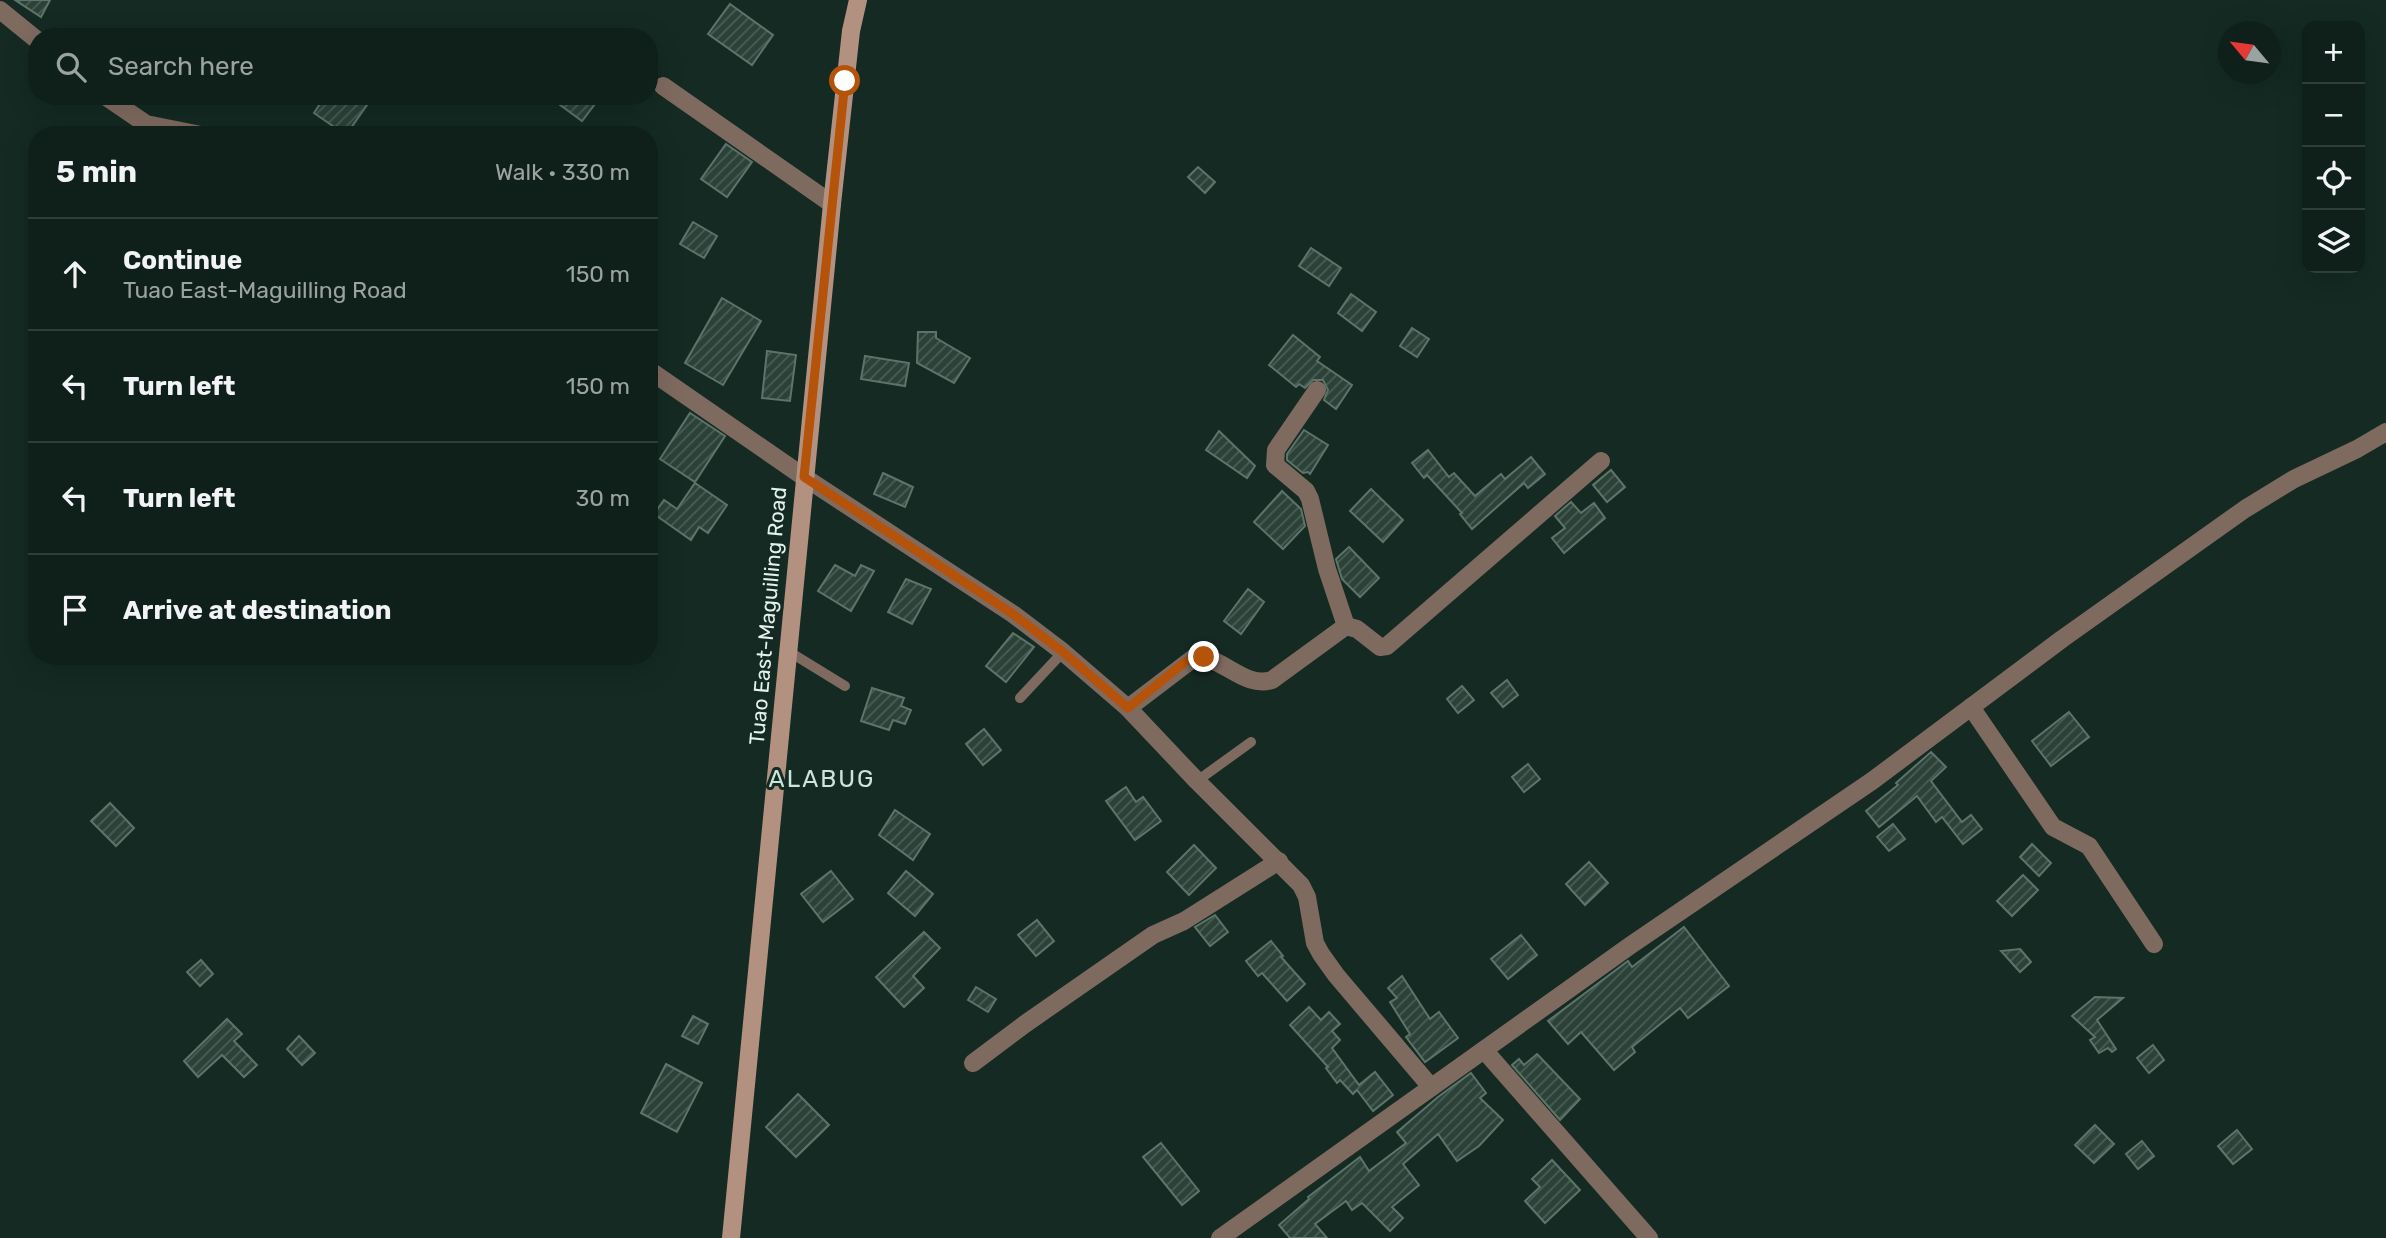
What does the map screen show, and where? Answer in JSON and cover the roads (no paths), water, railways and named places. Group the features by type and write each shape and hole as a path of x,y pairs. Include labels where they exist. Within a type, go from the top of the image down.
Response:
{"main road":[{"name":"Tuao East-Maguilling Road","path":"731,1238 832,204 848,56 858,0"}],"street":[{"path":"0,9 28,32"},
{"path":"663,86 832,204"},
{"path":"118,105 146,124 156,126"},
{"path":"658,376 804,477 1013,614 1063,652 1128,708 1301,885 1307,897 1315,943 1321,954 1431,1087"},
{"path":"1317,390 1276,450 1274,460 1275,465 1306,491 1310,499 1327,569 1346,625"},
{"path":"1220,1238 1619,953 1872,781 2245,509 2294,479 2386,432"},
{"path":"1346,625 1357,629 1380,647 1387,646 1601,461"},
{"path":"1128,708 1195,657 1216,661 1254,682 1272,680 1346,625"},
{"path":"1971,707 2053,827 2090,846 2154,944"},
{"path":"973,1063 1153,934 1184,921 1279,861"},
{"path":"1484,1050 1649,1238"}],"lane":[{"path":"788,651 845,686"},
{"path":"1020,698 1063,652"},
{"path":"1197,780 1251,742"}],"district":[{"name":"ALABUG","path":"822,779"}]}
